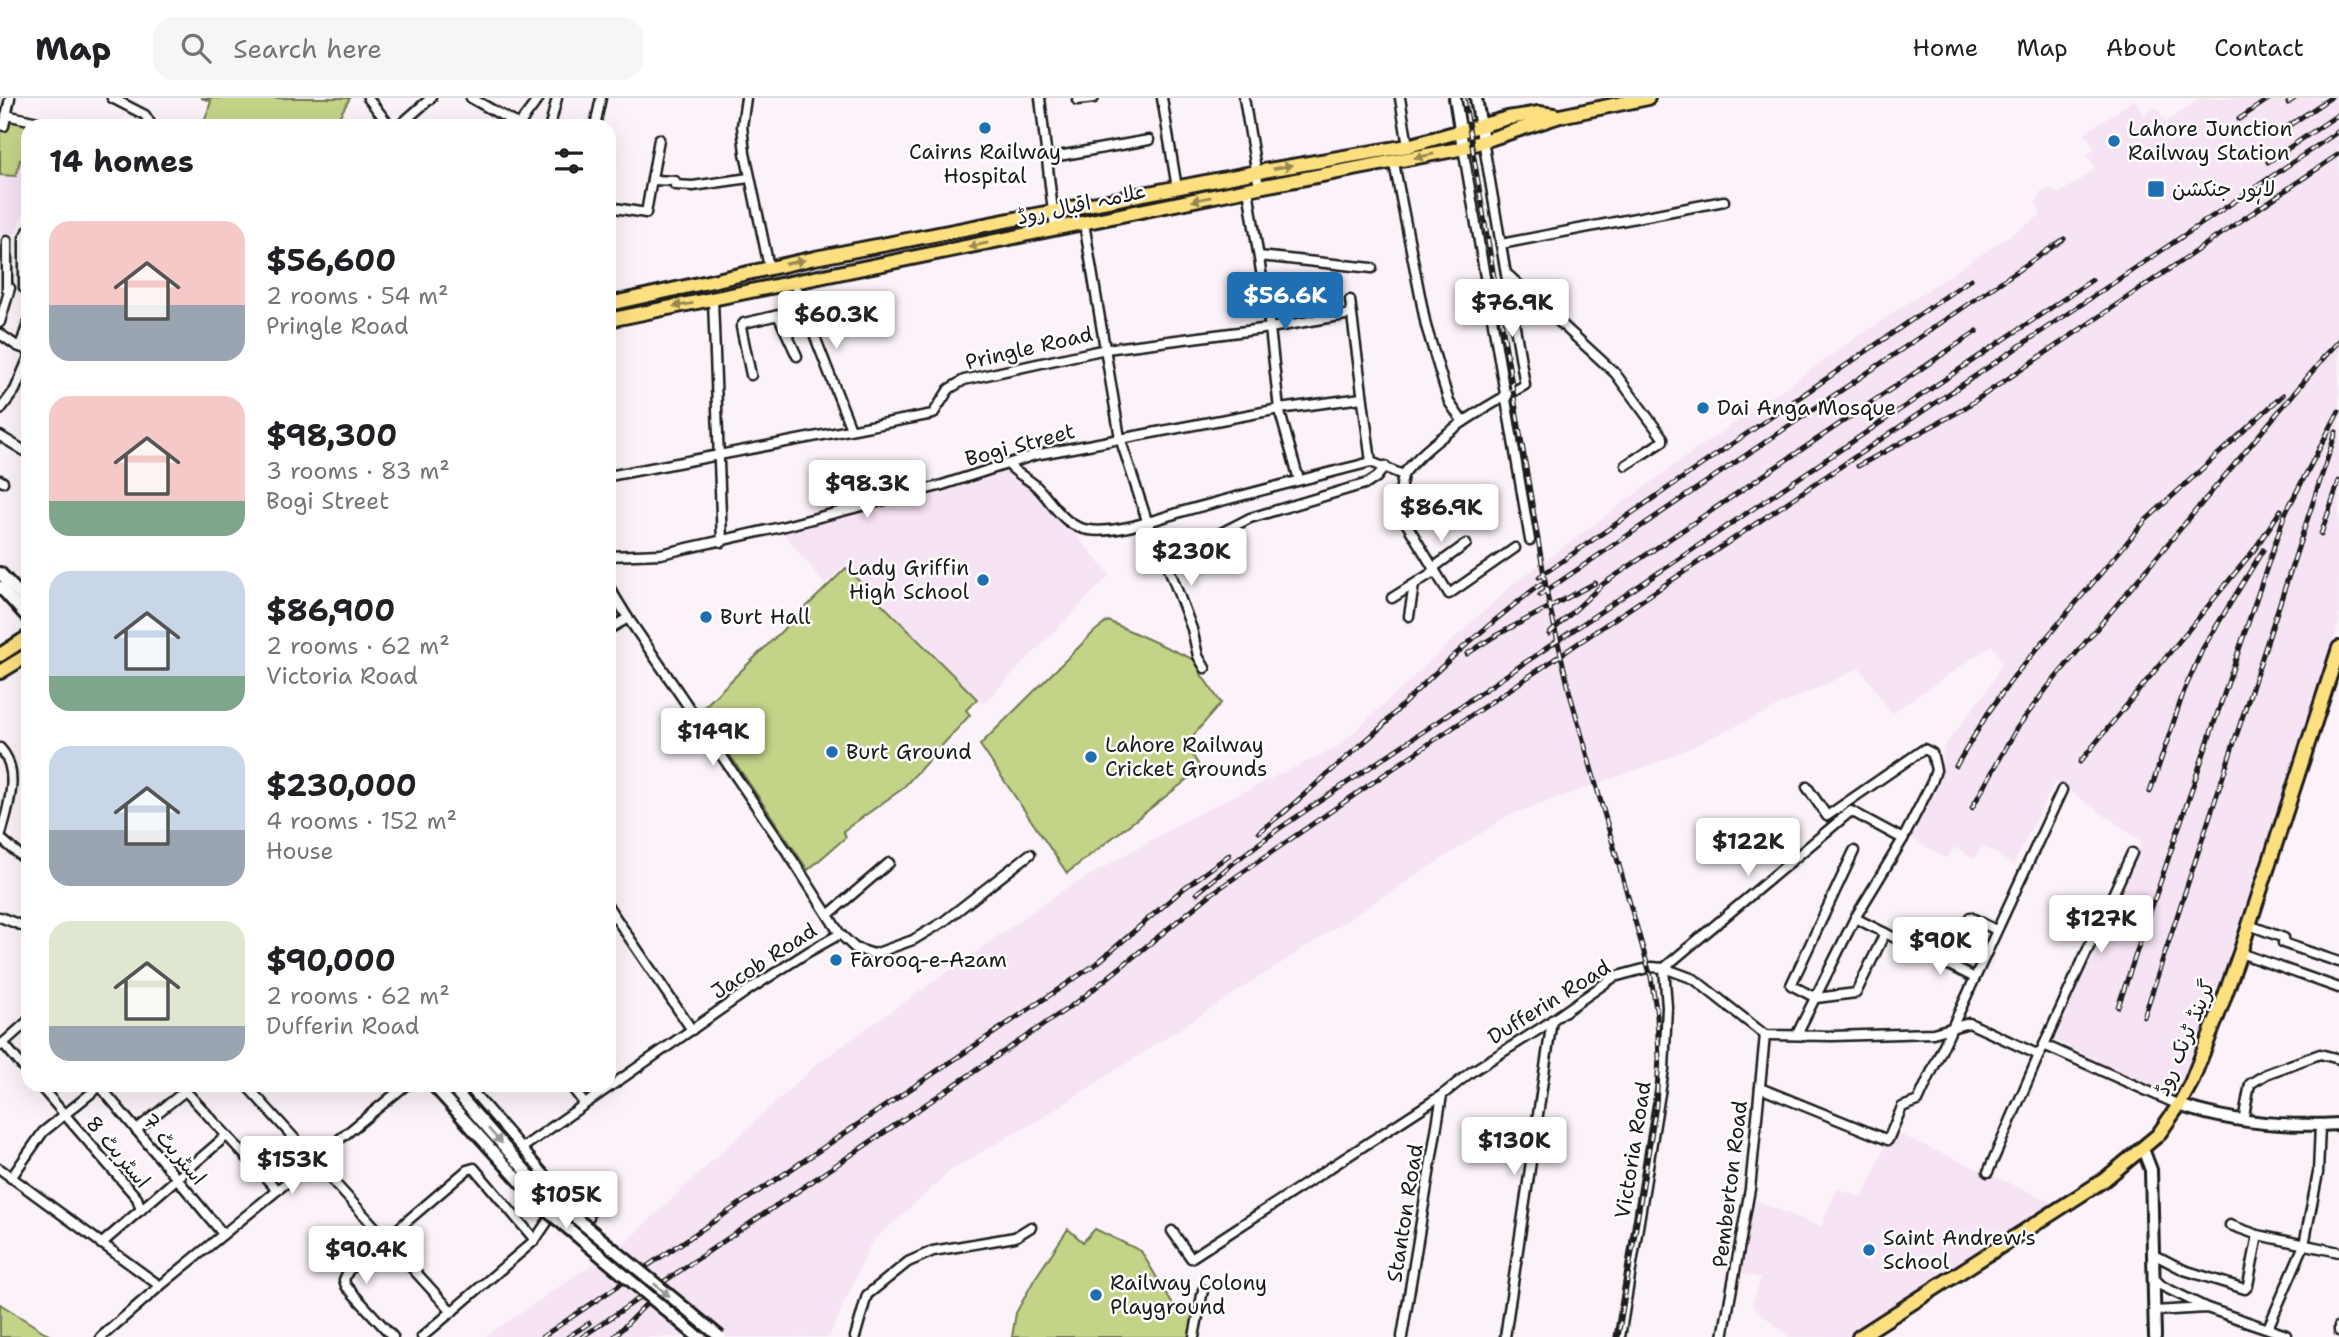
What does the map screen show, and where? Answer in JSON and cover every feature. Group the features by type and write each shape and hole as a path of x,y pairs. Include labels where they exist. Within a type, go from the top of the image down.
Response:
{"main road":[{"path":"1455,98 1463,148"},
{"path":"1476,98 1483,140"},
{"name":"علامہ اقبال روڈ","path":"616,319 1254,188 1394,163 1463,148 1560,116 1648,98"},
{"name":"علامہ اقبال روڈ","path":"616,302 769,267 1257,172 1408,146 1480,125 1539,114 1560,116"},
{"path":"0,573 21,596"},
{"path":"0,587 21,610"},
{"path":"0,655 21,641"},
{"name":"گرینڈ ٹرنک روڈ","path":"1859,1337 2105,1180 2158,1135 2179,1105 2191,1083 2240,953 2339,648"},
{"path":"0,673 21,660"},
{"path":"439,1092 545,1209 698,1337"},
{"path":"456,1092 531,1178 560,1205 720,1337"},
{"path":"2179,1105 2243,1121 2339,1125"},
{"path":"2143,1149 2151,1170 2155,1337"}],"street":[{"path":"4,126 10,98"},
{"path":"112,98 145,115 148,119"},
{"path":"368,98 384,119"},
{"path":"471,98 507,119"},
{"path":"524,119 539,98"},
{"path":"552,119 557,98"},
{"path":"596,119 601,98"},
{"path":"746,98 742,126 749,178 769,267"},
{"path":"1040,98 1055,229"},
{"path":"1077,100 1094,98"},
{"path":"1162,98 1177,188"},
{"path":"1244,98 1257,172 1254,188 1259,256 1279,409 1299,480"},
{"path":"1400,98 1408,146"},
{"path":"407,119 428,99"},
{"path":"6,115 24,119"},
{"path":"616,208 646,213 659,139"},
{"path":"1047,158 1149,140"},
{"path":"1483,140 1524,385 1463,422 1410,465 1403,475 1397,508 1449,594 1516,548"},
{"path":"1463,148 1530,540"},
{"path":"1394,163 1426,326 1449,401 1463,422"},
{"path":"653,180 675,181 675,185 693,186 749,178"},
{"path":"1501,244 1724,201"},
{"path":"1084,223 1119,438 1154,542 1168,566 1192,629 1198,656 1205,668"},
{"path":"0,322 6,290 7,241"},
{"path":"1259,256 1372,268"},
{"path":"1506,273 1615,373 1663,439 1626,465"},
{"path":"794,283 851,429"},
{"path":"713,300 722,542"},
{"path":"1350,300 1371,461"},
{"path":"751,375 741,327 744,323 805,309"},
{"name":"Pringle Road","path":"616,475 933,414 949,389 964,380 1106,349 1270,328 1351,314"},
{"path":"778,315 797,356"},
{"path":"0,334 21,347"},
{"path":"0,410 15,390 21,376"},
{"name":"Bogi Street","path":"616,556 652,555 722,542 939,486 1035,455 1279,409 1362,398"},
{"path":"0,436 21,446"},
{"path":"1007,464 1014,472 1034,484 1060,515 1074,525 1088,530 1108,530 1147,521 1371,461 1403,475"},
{"path":"1168,566 1211,538 1250,518 1368,483 1377,477 1385,466"},
{"path":"1392,598 1434,570 1466,544"},
{"path":"1409,616 1413,585"},
{"path":"616,598 840,934"},
{"path":"616,625 628,618"},
{"path":"0,748 8,756 12,791 0,838 21,856"},
{"path":"1805,1036 1798,1032 1855,918 1903,839 1936,770 1932,753 1924,749 1827,816 1807,787"},
{"path":"1760,1088 1888,1140 1902,1107 1918,1101 1973,977 2062,790"},
{"path":"0,799 9,803"},
{"path":"1664,968 1852,811 1903,839"},
{"path":"1854,851 1791,985 1816,998 1856,993 1885,933"},
{"path":"1988,1171 2132,853"},
{"name":"Jacob Road","path":"616,1081 750,989 840,934 855,948 874,954 913,940 943,922 1030,854"},
{"path":"828,915 890,863"},
{"path":"0,917 21,925"},
{"path":"1948,965 1970,917 1996,930"},
{"path":"616,918 692,1030"},
{"path":"1855,918 1973,977"},
{"path":"2249,925 2284,938 2283,943 2339,962"},
{"path":"2240,953 2339,988"},
{"name":"Dufferin Road","path":"1172,1231 1191,1258 1442,1095 1471,1072 1614,977 1651,967 1664,968 1694,979 1765,1035"},
{"name":"Victoria Road","path":"1620,1337 1664,1069 1667,1007 1664,968"},
{"path":"1505,1337 1552,1020"},
{"path":"1765,1035 1933,1033 1969,1023 2039,1055"},
{"path":"21,1027 1,1044 21,1065"},
{"name":"Pemberton Road","path":"1723,1337 1750,1189 1765,1035"},
{"path":"2044,1045 2179,1105"},
{"path":"2243,1121 2250,1084 2266,1074 2320,1054 2339,1059"},
{"name":"اسٹریٹ 8","path":"45,1092 137,1198 141,1210"},
{"path":"11,1178 43,1132 92,1092"},
{"name":"اسٹریٹ 7","path":"104,1092 223,1234"},
{"path":"136,1130 178,1092"},
{"path":"186,1092 277,1190"},
{"path":"252,1092 314,1160"},
{"path":"101,1337 397,1092"},
{"path":"473,1092 564,1197 589,1217"},
{"path":"575,1092 584,1103"},
{"name":"Jacob Road","path":"522,1148 600,1092"},
{"name":"Stanton Road","path":"1402,1337 1442,1095"},
{"path":"2268,1328 2304,1245 2318,1174 2320,1125"},
{"path":"101,1244 225,1137"},
{"path":"393,1337 346,1286 344,1280 348,1271 467,1170 474,1168 535,1240"},
{"path":"0,1169 160,1286"},
{"path":"333,1181 452,1312"},
{"path":"422,1337 535,1240 564,1197"},
{"path":"2230,1225 2258,1235 2339,1252"},
{"path":"855,1337 867,1295 908,1262 933,1251 1015,1237 1031,1227"},
{"path":"2153,1254 2184,1270 2245,1289 2248,1286 2258,1235"},
{"path":"2154,1278 2162,1286 2207,1308 2286,1335"},
{"path":"1194,1337 1203,1290"},
{"path":"2154,1311 2207,1308"}],"shaded area":[{"path":"0,98 10,98 6,115 21,122 21,218 15,234 0,234"},
{"path":"2201,98 2339,98 2339,623 2195,1055 2172,1096 2054,1040 2142,841 2055,781 2013,865 1982,845 1975,859 1954,847 1947,858 1911,838 1940,779 1944,747 1985,693 2003,662 1992,645 1892,713 1860,668 1661,761 1509,815 1045,1116 952,1169 871,1243 829,1337 485,1337 627,1241 818,1063 1062,891 1200,813 1339,746 1511,586 1680,461 1897,310 2041,215 2036,203 2041,192 2049,189 2059,194 2096,169 2087,155 2095,149 2085,133 2134,100 2144,115 2156,107 2166,122"},
{"name":"Lady Griffin High School","path":"1015,464 1110,575 983,704 846,564 825,584 782,532"},
{"name":"Saint Andrew's School","path":"1892,1131 2062,1207 1859,1337 1789,1337 1752,1305 1761,1278 1738,1272 1751,1199 1821,1227 1837,1189 1863,1198"}],"green space":[{"path":"201,98 350,98 338,119 205,119 211,101"},
{"path":"6,115 24,119 21,119 21,160 16,176 0,175 0,126 4,126"},
{"name":"Burt Ground","path":"846,568 977,699 966,710 970,715 902,789 843,831 846,837 808,870 700,711"},
{"name":"Lahore Railway Cricket Grounds","path":"1108,621 1197,661 1201,674 1221,703 1186,744 1201,769 1067,873 980,745"},
{"name":"Railway Colony Playground","path":"1068,1229 1083,1242 1095,1229 1141,1251 1176,1310 1196,1314 1192,1337 1012,1337 1016,1313"},
{"path":"0,1304 52,1337 0,1337"}],"railway":[{"path":"1464,98 1548,599 1570,694 1651,977 1657,1016 1659,1058 1656,1106 1618,1337"},
{"path":"2239,119 2270,98"},
{"path":"2288,103 2295,98"},
{"path":"2278,133 2330,98"},
{"path":"2268,162 2339,114"},
{"path":"582,1337 1080,1000 1211,894 1430,743 2339,131"},
{"path":"1858,466 1960,411 2339,154"},
{"path":"1540,595 2064,239"},
{"path":"1539,577 1971,279"},
{"path":"1197,893 1277,830 2092,280"},
{"path":"1549,634 1603,584 1977,331"},
{"path":"2322,359 2339,341"},
{"path":"1972,808 2017,728 2047,688 2327,354"},
{"path":"1956,766 2015,675 2145,521 2283,395"},
{"path":"2118,1007 2285,514 2339,411"},
{"path":"2144,1017 2336,432"},
{"path":"2321,534 2339,481"},
{"path":"2080,762 2254,550 2281,510"},
{"path":"2150,792 2184,691 2203,648 2263,550"},
{"path":"1381,727 1460,651 1545,581"},
{"path":"1467,654 1495,636 1595,583"},
{"path":"1282,814 1387,722"},
{"path":"1259,832 1289,808"},
{"path":"542,1337 1096,964 1183,889 1229,855"},
{"path":"614,1337 653,1297"},
{"path":"568,1337 589,1323"}],"place":[{"name":"Cairns Railway Hospital","path":"985,128"},
{"name":"Lahore Junction Railway Station","path":"2114,141"},
{"name":"لاہور جنکشن","path":"2156,189"},
{"name":"Dai Anga Mosque","path":"1703,408"},
{"name":"Lady Griffin High School","path":"983,580"},
{"name":"Burt Hall","path":"706,617"},
{"name":"Burt Ground","path":"832,752"},
{"name":"Lahore Railway Cricket Grounds","path":"1091,757"},
{"name":"Farooq-e-Azam","path":"836,960"},
{"name":"Saint Andrew's School","path":"1869,1250"},
{"name":"Railway Colony Playground","path":"1096,1295"}]}
